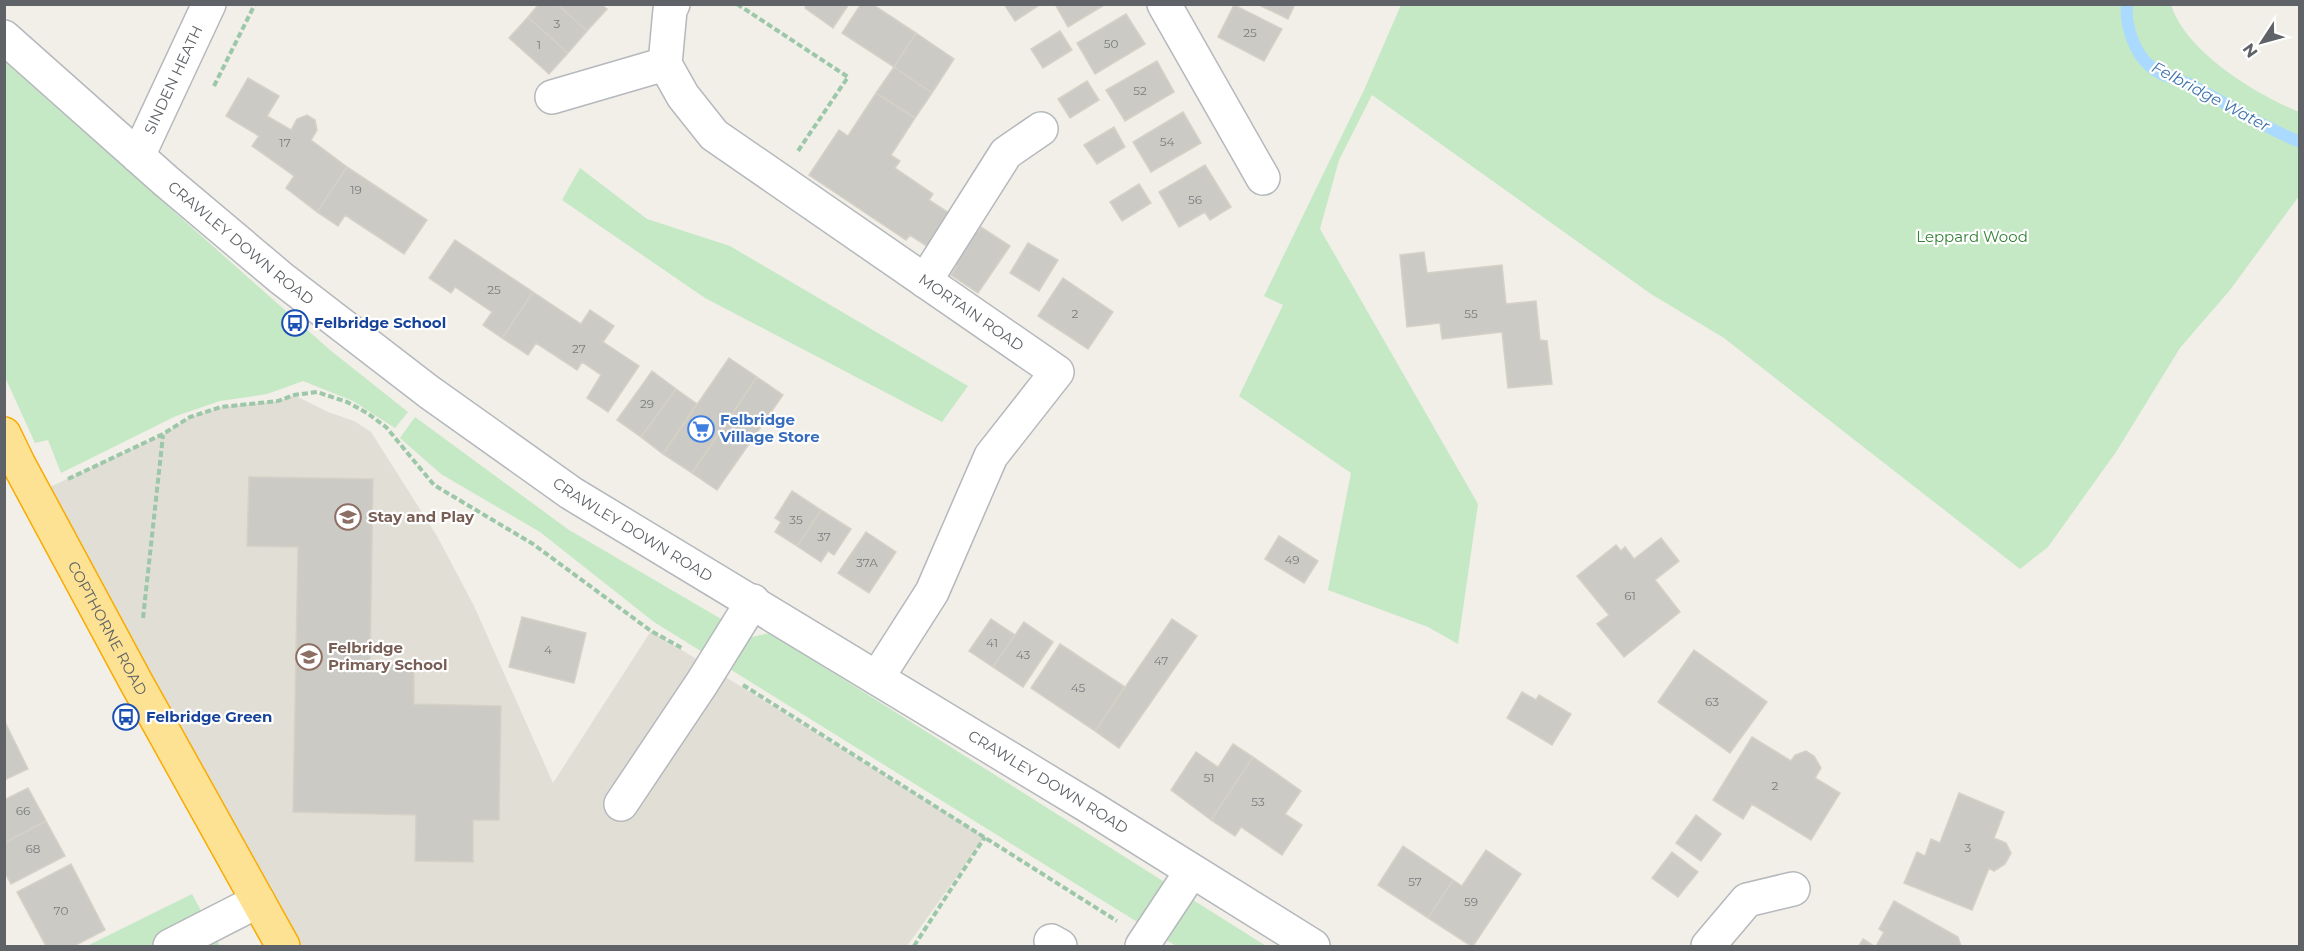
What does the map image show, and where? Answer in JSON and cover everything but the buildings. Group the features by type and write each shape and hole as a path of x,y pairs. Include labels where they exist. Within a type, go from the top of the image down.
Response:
{"highway":[{"name":"COPTHORNE ROAD","path":"4,434 136,682 283,946"}],"street":[{"name":"SINDEN HEATH","path":"138,156 209,4"},
{"path":"1164,4 1263,178"},
{"path":"552,97 665,64 669,6"},
{"name":"CRAWLEY DOWN ROAD","path":"4,37 138,156 349,333 571,493 753,601 1313,946"},
{"name":"MORTAIN ROAD","path":"665,64 683,96 714,135 1057,372 991,456 932,592 877,678"},
{"path":"925,280 1006,153 1041,129"},
{"path":"621,804 713,666 753,601"},
{"path":"1144,943 1191,872"},
{"path":"1708,946 1747,900 1793,889"},
{"path":"170,946 258,901"}],"path":[{"path":"737,4 848,77 778,179"},
{"path":"35,494 163,434 190,417 221,407 278,401 294,395 317,392 346,402 386,427 434,485 533,544 651,631 713,666 985,837 1144,943"},
{"path":"142,623 163,434"},
{"path":"914,946 985,837"}],"shaded area":[{"name":"Felbridge Primary School","path":"294,395 328,412 354,421 371,432 437,536 474,606 553,783 651,631 985,837 907,946 283,946 35,494 163,434 190,417 221,407 278,401"}],"green space":[{"name":"Leppard Wood","path":"1401,5 2171,5 2179,22 2206,55 2243,83 2299,112 2299,196 2230,290 2180,348 2116,452 2048,547 2020,569 1724,338 1651,294 1372,95 1339,160 1320,229 1478,504 1458,644 1428,627 1328,590 1351,473 1239,396 1283,305 1264,296 1364,90"},
{"path":"4,61 330,350 408,412 395,428 353,401 303,381 267,394 220,401 176,416 61,473 48,440 35,443 5,377"},
{"path":"580,168 647,219 730,246 968,386 942,422 705,298 562,200"},
{"path":"415,417 569,530 752,637 770,633 1266,946 1176,946 654,622 540,532 441,474 400,438"},
{"path":"192,894 220,946 87,946"}],"waterway":[{"name":"Felbridge Water","path":"2127,4 2129,29 2135,46 2145,61 2155,70 2207,93 2258,122 2300,142"}],"place":[{"name":"Felbridge School","path":"295,323"},
{"name":"Felbridge Village Store","path":"701,429"},
{"name":"Stay and Play","path":"348,517"},
{"name":"Felbridge Primary School","path":"309,657"},
{"name":"Felbridge Green","path":"126,717"}]}
